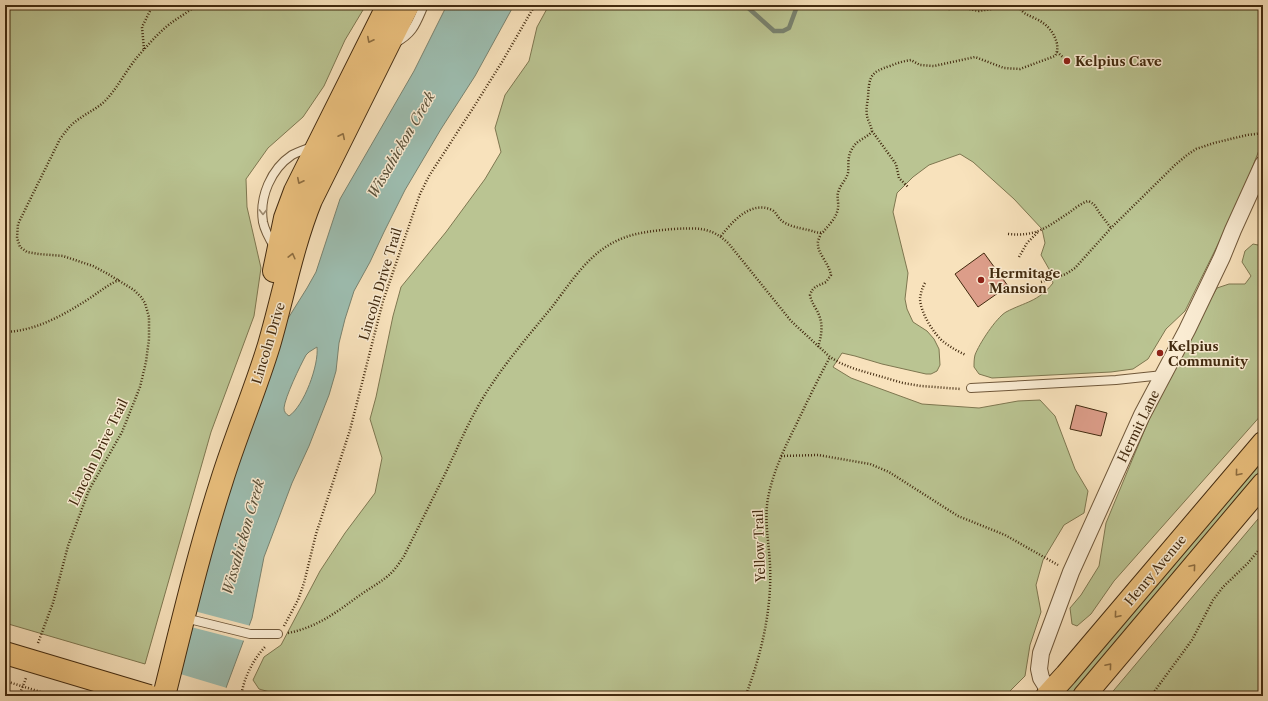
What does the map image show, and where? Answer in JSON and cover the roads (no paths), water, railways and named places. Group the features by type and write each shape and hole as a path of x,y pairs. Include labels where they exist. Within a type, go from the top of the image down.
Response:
{"main road":[{"name":"Lincoln Drive","path":"149,696 206,489 262,326 268,303 277,253 295,191 388,5"},
{"name":"Lincoln Drive","path":"164,696 188,618 198,560 222,478 269,346 300,227 311,200 408,5"},
{"name":"Henry Avenue","path":"1050,694 1263,443"},
{"name":"Henry Avenue","path":"1084,696 1263,484"},
{"path":"5,653 149,696"}],"street":[{"name":"Hermit Lane","path":"1050,694 1041,678 1039,670 1041,653 1071,572 1139,422 1187,330 1263,164"}],"lane":[{"path":"387,47 407,35 413,29 424,5"},
{"path":"971,388 1116,380 1163,375"},
{"path":"188,618 250,634 278,634"}],"water":[{"name":"Wissahickon Creek","path":"447,5 514,5 475,76 441,129 405,190 370,262 354,291 339,343 336,371 329,395 309,446 292,483 264,557 252,618 223,696 174,696 224,505 287,320 316,272 340,199 414,71","holes":["317,347 316,364 305,395 295,411 289,416 285,413 284,408 297,374 306,355"]}],"waterway":[{"path":"745,5 774,31 783,31 789,28 796,9 802,5"}],"place":[{"name":"Kelpius Cave","path":"1067,61"},
{"name":"Hermitage Mansion","path":"981,280"},
{"name":"Kelpius Community","path":"1160,353"}]}
